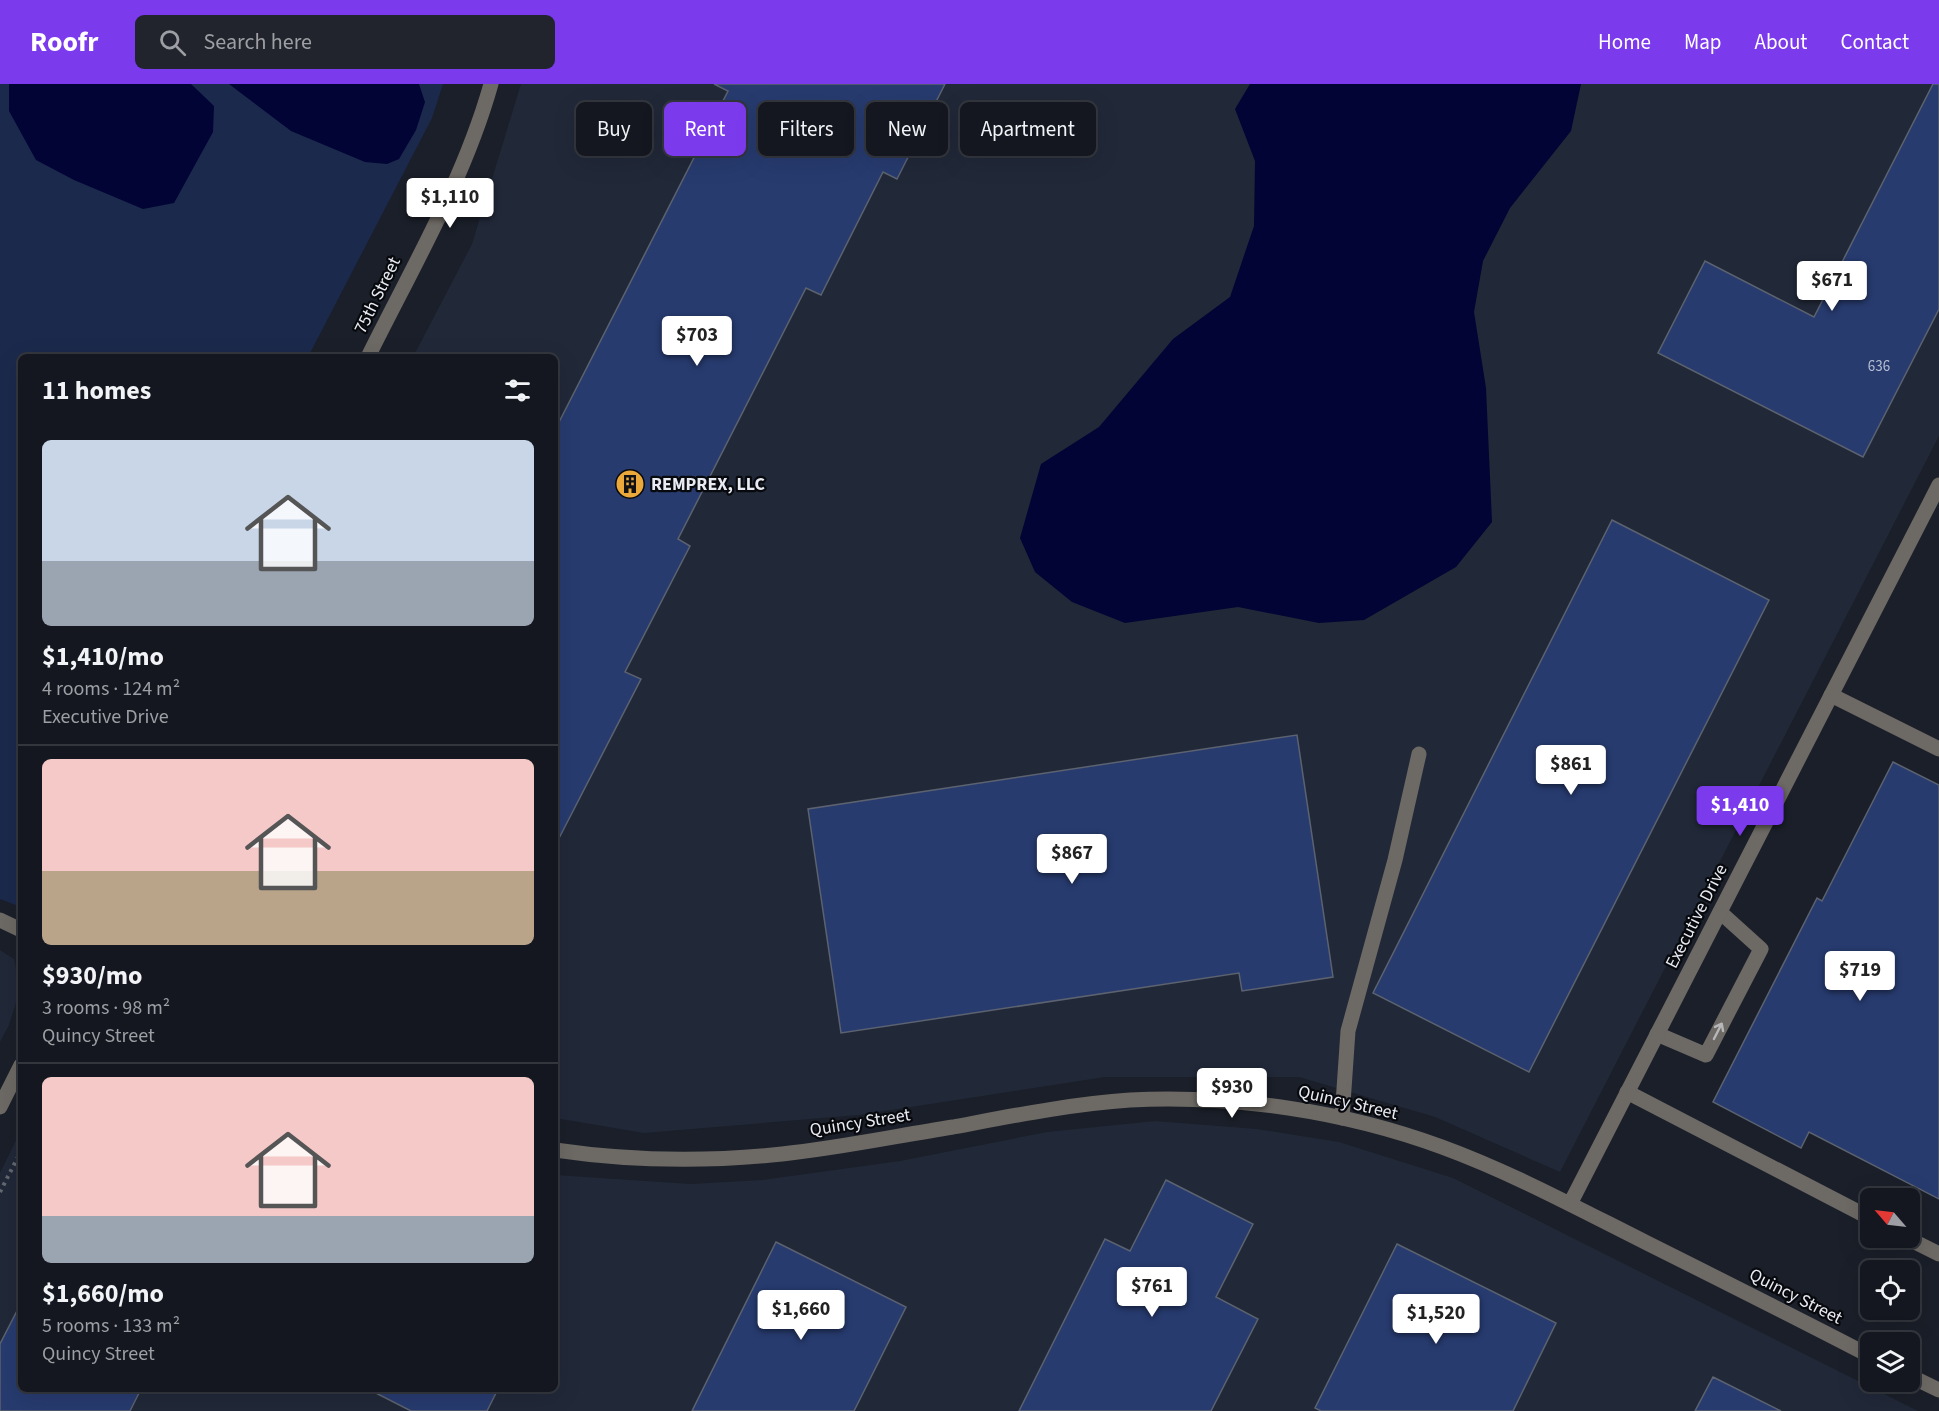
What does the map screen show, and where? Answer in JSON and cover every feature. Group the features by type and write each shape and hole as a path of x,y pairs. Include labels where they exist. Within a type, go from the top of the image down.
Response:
{"street":[{"name":"75th Street","path":"369,354 459,170 481,118 490,84"},
{"name":"Executive Drive","path":"1570,1204 1939,485"},
{"path":"1831,696 1939,749"},
{"path":"1342,1118 1348,1031 1395,860 1419,754"},
{"path":"1657,1034 1706,1055 1761,949 1720,912"},
{"path":"0,920 18,929"},
{"path":"0,1107 18,1071"},
{"path":"1628,1092 1860,1213"},
{"name":"Quincy Street","path":"558,1150 624,1157 699,1159 783,1154 1070,1106 1130,1100 1192,1100 1273,1105 1358,1121 1440,1146 1480,1162 1570,1204 1860,1351"},
{"path":"1920,1244 1939,1254"},
{"path":"1920,1381 1939,1390"}],"path":[{"path":"0,1192 18,1157"}],"shaded area":[{"path":"0,84 443,84 432,118 310,354 18,354 18,906 0,899"},
{"path":"9,84 191,84 214,106 213,132 174,203 143,209 74,180 36,160 9,111"},
{"path":"229,84 419,84 425,102 416,130 399,159 387,164 365,162 291,131"},
{"path":"521,84 1939,84 1939,436 1560,1172 1435,1117 1299,1077 1105,1077 859,1115 644,1133 558,1119 558,354 415,354 472,244"},
{"path":"1250,84 1581,84 1571,131 1510,208 1483,261 1474,312 1486,388 1492,522 1456,567 1364,620 1319,623 1238,607 1125,623 1072,602 1035,572 1020,538 1041,464 1099,427 1173,339 1230,297 1254,226 1255,161 1235,109"},
{"path":"0,950 14,959 18,996 9,1025 0,1042"},
{"path":"1155,1121 1257,1129 1339,1142 1453,1178 1860,1382 1860,1392 1880,1392 1918,1411 0,1411 0,1173 18,1136 18,1392 558,1392 558,1175 691,1184 762,1180 900,1161 1047,1132"}],"building":[{"name":"REMPREX, LLC","path":"714,84 945,84 936,102 866,102 866,156 909,156 897,179 883,172 821,295 806,288 678,539 690,546 625,672 641,679 558,840 558,424 695,156 746,156 746,102 722,102 728,91"},
{"path":"1933,84 1939,84 1939,309 1863,457 1658,353 1705,261 1814,317"},
{"path":"1612,520 1769,600 1529,1072 1373,993"},
{"path":"1297,735 1333,977 1242,991 1239,973 841,1033 808,809"},
{"path":"1893,762 1939,785 1939,1199 1809,1132 1801,1148 1713,1102 1817,898 1822,901"},
{"path":"1166,1180 1253,1224 1216,1297 1258,1319 1211,1411 1019,1411 1105,1239 1130,1251"},
{"path":"776,1242 906,1307 854,1411 692,1411"},
{"path":"1397,1244 1556,1323 1513,1411 1321,1411 1315,1408"},
{"path":"18,1309 18,1392 140,1392 130,1411 0,1411 0,1344"},
{"path":"1713,1377 1781,1411 1695,1411"},
{"path":"374,1392 496,1392 487,1411 411,1411"}],"place":[{"name":"REMPREX, LLC","path":"630,484"}]}
